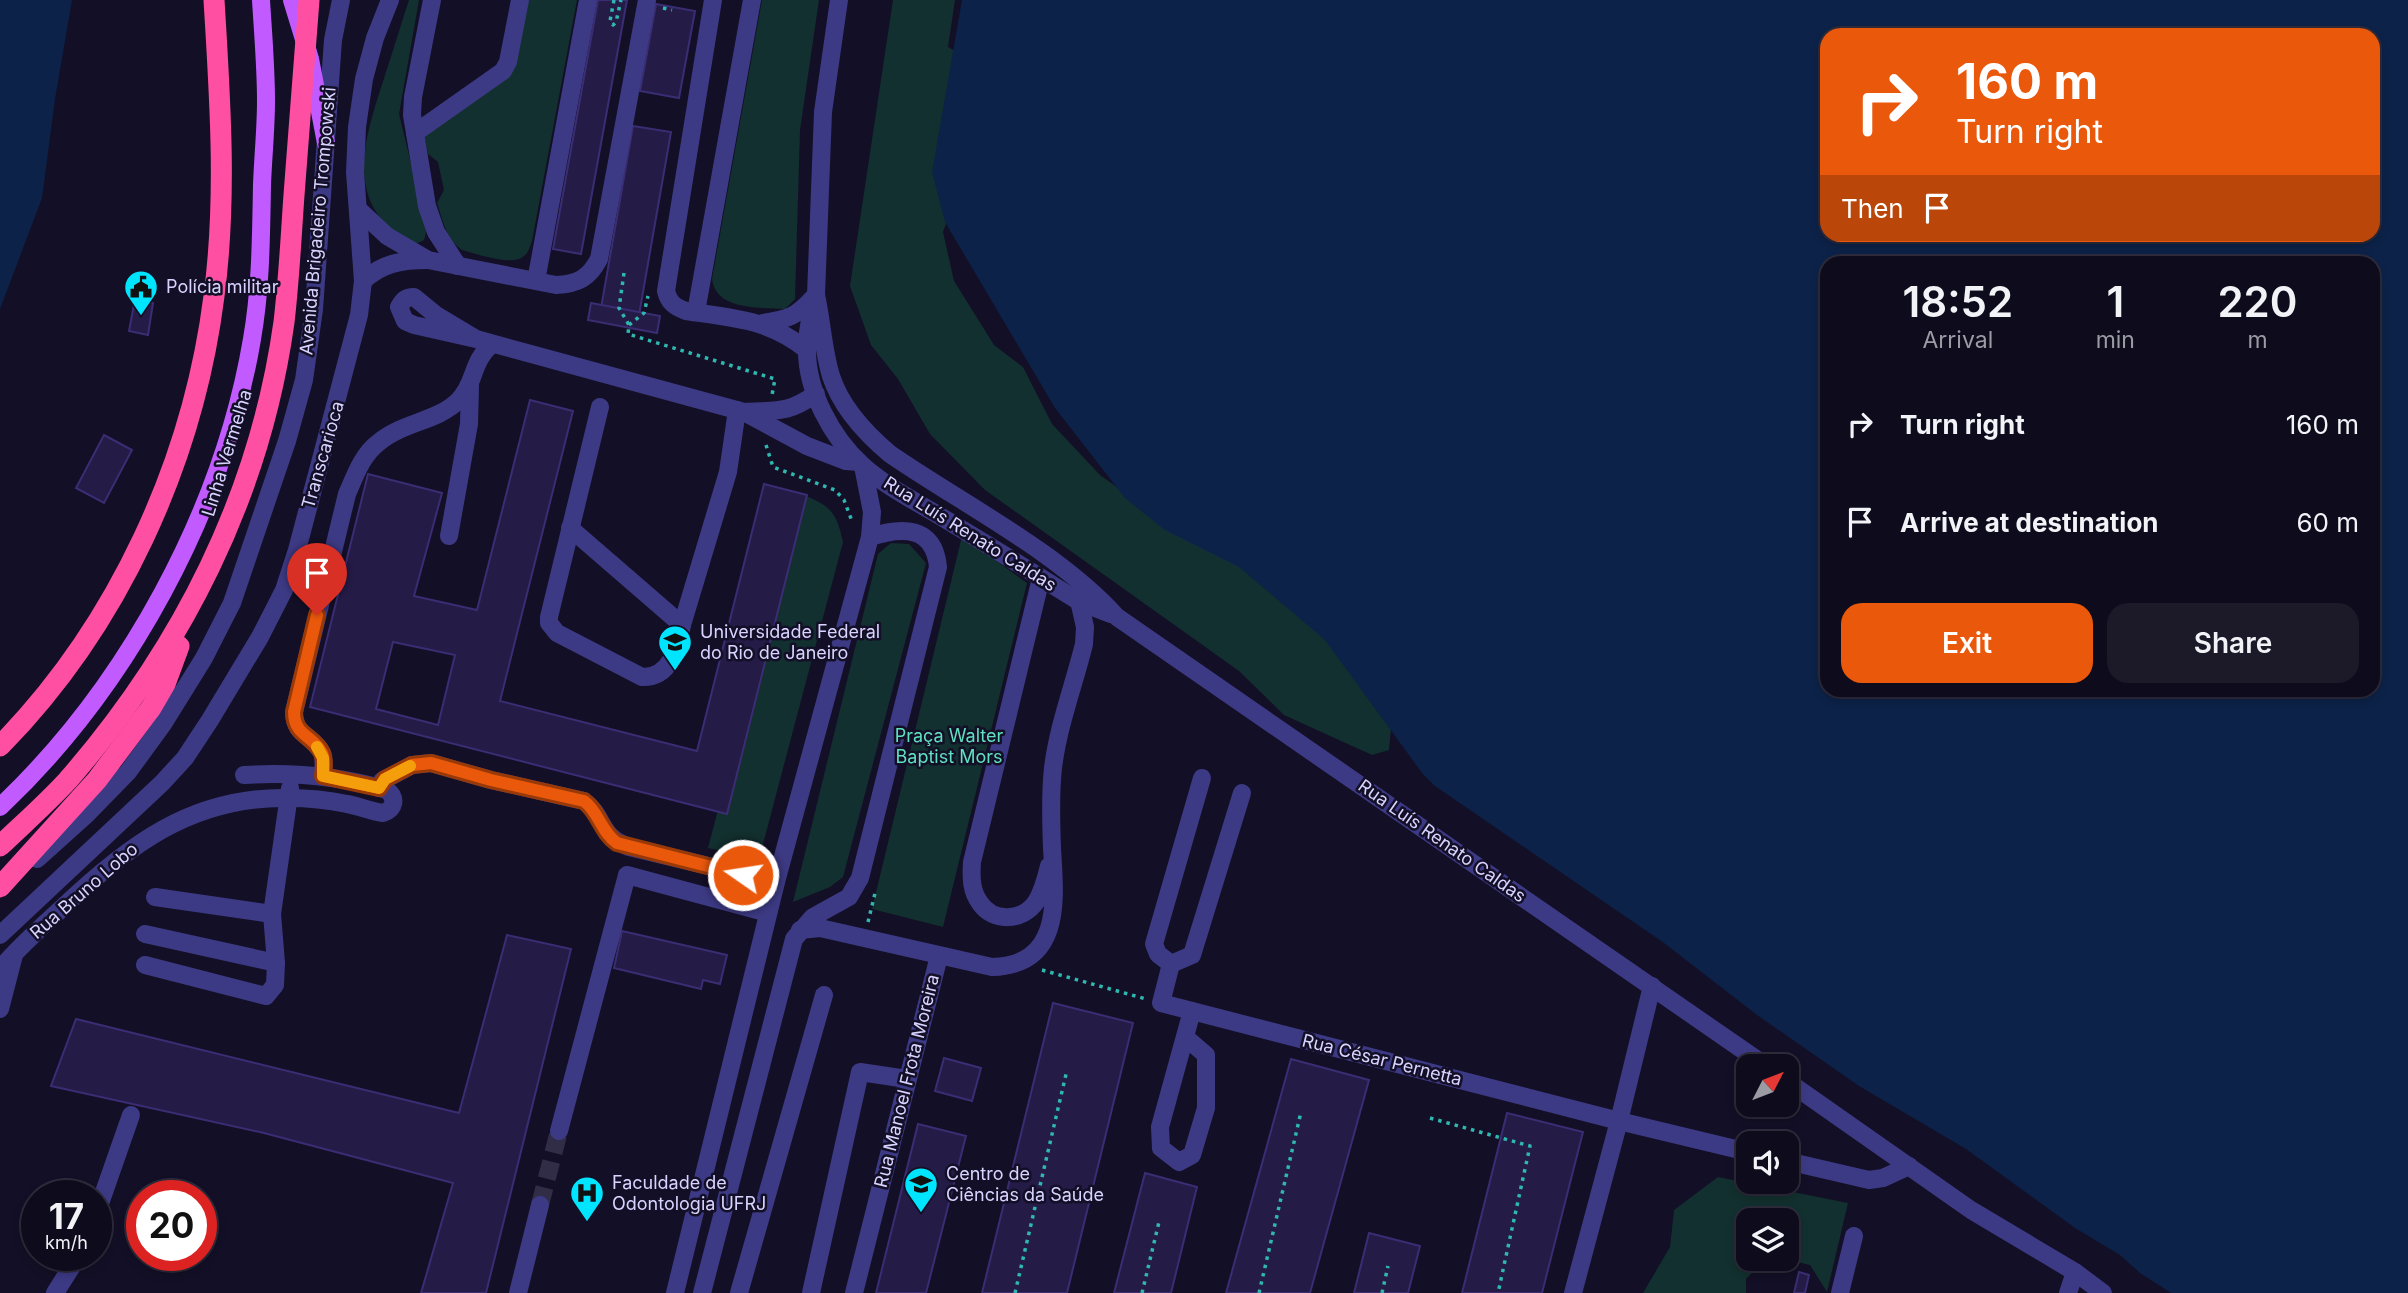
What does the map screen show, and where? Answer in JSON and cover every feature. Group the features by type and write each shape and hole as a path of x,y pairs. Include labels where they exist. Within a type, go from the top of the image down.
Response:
{"highway":[{"path":"204,0 217,49"},
{"path":"0,746 60,677 101,618 164,492 186,428 212,309 219,237 220,143 214,0"},
{"name":"Linha Vermelha","path":"0,846 66,782 112,725 168,646 223,540 249,470 279,348 288,277 309,0"},
{"path":"0,889 97,780 152,708 164,684 203,582"}],"main road":[{"name":"Linha Vermelha","path":"0,807 61,743 118,666 168,582 209,493 228,438 252,338 260,260 266,100 261,0"},
{"path":"292,0 310,59 326,143"}],"street":[{"name":"Avenida Brigadeiro Trompowski","path":"0,889 87,814 128,772 163,724 197,669 232,603 287,441 304,380 314,309 333,40 341,0"},
{"name":"Transcarioca","path":"375,38 379,0"},
{"name":"Transcarioca","path":"0,935 162,783 185,758 260,637 284,590 347,369 359,315 363,281 355,172 357,127 364,79 375,38 390,0"},
{"path":"432,0 412,115 427,206 436,232 458,266"},
{"path":"415,133 503,71 508,62 520,0"},
{"path":"536,281 588,0"},
{"path":"363,281 371,273 397,261 428,260 556,285 572,284 585,279 600,259 647,0"},
{"path":"713,0 666,291 671,303 677,307 763,323 787,320 816,295"},
{"path":"696,312 752,0"},
{"path":"675,1293 768,913 870,537 872,512 869,487 861,464 830,424 816,394 807,350 808,323 816,295 823,113 839,0"},
{"path":"358,209 387,236 428,260"},
{"name":"Rua Luís Renato Caldas","path":"816,295 832,379 846,406 871,438 1063,567 1102,600 1117,617"},
{"path":"763,323 807,350"},
{"name":"Rua Luís Renato Caldas","path":"470,386 484,342 741,411 807,446 861,464 891,486 1080,602 1117,617 1749,1054"},
{"path":"449,536 469,424 470,386"},
{"path":"323,776 323,758 320,751 297,729 294,712 347,494 362,461 377,443 393,433 432,418 458,401 470,386"},
{"name":"Rua Luís Renato Caldas","path":"741,411 782,411 816,394"},
{"path":"600,407 549,623 557,633 642,677 651,677 670,663 677,651 682,625 729,472 741,411"},
{"path":"570,528 682,625"},
{"path":"702,1293 794,939 813,917 844,902 854,891 860,878 938,567 937,555 932,547 915,533 905,530 891,531 870,537"},
{"path":"800,930 820,928 992,967 1017,962 1039,946 1052,922 1055,908 1052,771 1084,644 1085,627 1080,602 1063,567"},
{"path":"1041,578 972,862 971,879 980,903 986,910 1006,918 1016,917 1027,911 1035,903 1053,856"},
{"path":"244,775 323,776 379,788 385,779 412,765 431,763 584,801 610,838 629,847 776,882"},
{"path":"145,965 266,996 275,985 272,914 292,774"},
{"path":"1171,964 1158,954 1154,944 1202,778"},
{"name":"Rua Bruno Lobo","path":"0,969 98,874 158,831 197,814 234,803 288,798 330,801 386,812 392,807 393,796 387,790 379,788"},
{"path":"1171,964 1192,955 1242,793"},
{"path":"559,1131 627,875 768,913"},
{"path":"155,897 272,914"},
{"path":"145,934 276,963"},
{"path":"0,1009 14,953"},
{"name":"Rua Manoel Frota Moreira","path":"854,1293 939,956"},
{"path":"1161,1003 1171,964"},
{"path":"1573,1293 1652,986"},
{"path":"739,1293 824,995"},
{"name":"Rua César Pernetta","path":"1161,1003 1736,1149"},
{"path":"1185,1037 1206,1055 1206,1108 1192,1155 1179,1162 1161,1148 1160,1127 1192,1011"},
{"path":"811,1293 860,1072 907,1079"},
{"path":"1799,1089 1971,1210 2075,1272 2103,1293"},
{"path":"108,1180 131,1115"},
{"path":"1799,1164 1869,1181 1883,1178 1909,1166"},
{"path":"518,1293 540,1205"},
{"path":"1839,1293 1854,1236"},
{"path":"55,1293 69,1271"},
{"path":"2068,1293 2075,1272"}],"path":[{"path":"614,0 610,22 613,24 616,22 621,0"},
{"path":"624,273 619,308 629,325 628,334 775,379"},
{"path":"629,325 644,313 649,291"},
{"path":"765,442 773,467 835,490 848,509"},
{"path":"1017,962 1161,1003"},
{"path":"1015,1293 1067,1070"},
{"path":"1259,1293 1301,1112"},
{"path":"1430,1118 1530,1146 1498,1293"},
{"path":"1142,1293 1159,1222"},
{"path":"1382,1293 1388,1266"}],"green space":[{"path":"409,0 419,0 399,114 427,229 424,240 418,243 398,235 374,209 367,191 364,171 365,151 374,110"},
{"path":"528,0 577,0 532,241 524,256 504,260 462,250 449,235 437,203 444,190 438,162 428,154 424,135 512,71"},
{"path":"762,0 819,0 800,130 795,299 785,309 752,307 730,302 715,289 712,279"},
{"path":"893,0 955,0 948,47 977,63 974,148 943,232 954,281 994,345 1023,367 1052,424 1100,475 1146,508 1265,567 1392,717 1389,750 1372,755 1284,715 1239,671 985,490 930,434 898,379 871,345 850,286"},
{"path":"801,494 831,511 838,523 843,542 763,844 759,853 751,857 708,848"},
{"name":"Praça Walter Baptist Mors","path":"962,536 1027,583 943,927 872,909"},
{"name":"Praça Walter Baptist Mors","path":"891,543 909,544 926,563 843,877 830,887 793,902 878,554"},
{"path":"1718,1177 1736,1181 1736,1194 1799,1193 1848,1203 1827,1292 1810,1265 1799,1262 1799,1208 1736,1208 1736,1271 1754,1271 1746,1279 1746,1293 1643,1293 1670,1247 1674,1210"}],"water":[{"path":"0,0 72,0 42,198 0,309"},
{"path":"962,0 2408,0 2408,1293 2171,1293 1966,1149 1859,1086 1757,1015 1664,943 1435,786 1422,773 1325,640 1239,567 1165,530 1125,498 1055,408 945,222 932,172"}],"building":[{"path":"598,0 627,0 581,254 553,249"},
{"path":"656,4 695,11 679,98 640,91"},
{"path":"633,126 671,132 639,315 601,308"},
{"name":"Polícia militar","path":"135,299 153,303 148,335 129,331"},
{"path":"591,303 660,316 657,333 588,320"},
{"path":"530,400 573,411 500,701 697,751 764,484 807,495 727,814 310,707 368,474 442,493 414,596 477,610","holes":["393,642 455,655 438,725 376,709"]},
{"path":"104,435 132,450 104,503 76,488"},
{"path":"622,931 727,955 720,984 703,980 701,989 614,968"},
{"path":"507,935 571,949 486,1293 421,1293 453,1183 264,1133 51,1086 76,1019 459,1113"},
{"path":"1053,1003 1133,1023 1067,1293 982,1293"},
{"path":"944,1058 981,1068 972,1101 935,1091"},
{"path":"1291,1059 1369,1080 1310,1293 1226,1293"},
{"path":"1507,1113 1583,1132 1542,1293 1462,1293"},
{"name":"Centro de Ciências da Saúde","path":"918,1124 966,1136 926,1293 876,1293"},
{"name":"Centro de Ciências da Saúde","path":"1145,1173 1197,1187 1171,1293 1114,1293"},
{"path":"1369,1233 1420,1246 1408,1293 1354,1293"},
{"path":"1799,1272 1809,1275 1805,1293 1794,1293"}],"tunnel":[{"path":"540,1205 559,1131"}],"slow traffic":[{"path":"317,747 323,758 323,776 379,788 385,779 410,766"}],"place":[{"name":"Polícia militar","path":"141,317"},
{"name":"Universidade Federal do Rio de Janeiro","path":"675,672"},
{"name":"Centro de Ciências da Saúde","path":"921,1214"},
{"name":"Faculdade de Odontologia UFRJ","path":"587,1223"}],"route":[{"path":"317,615 294,720 297,729 320,751 323,758 323,776 379,788 385,779 412,765 431,763 584,801 594,811 605,833 617,843 743,875"}]}
